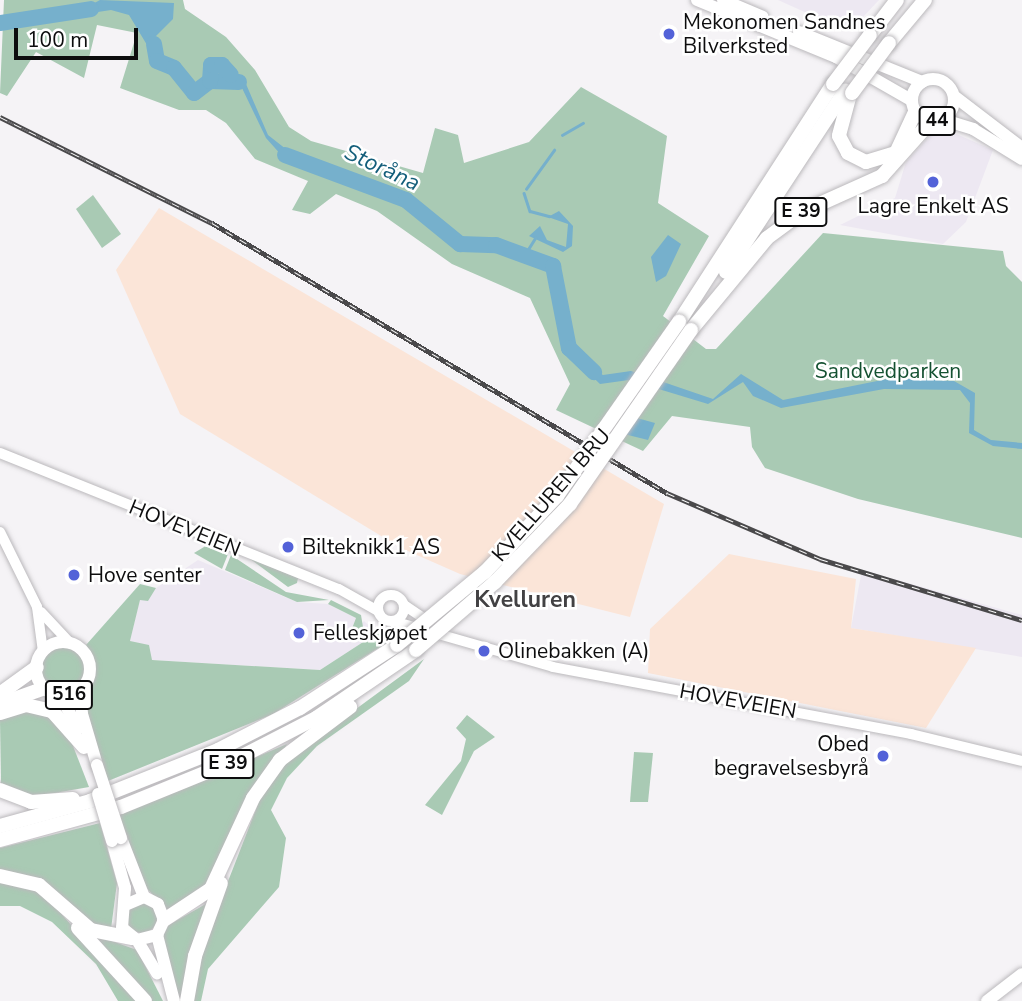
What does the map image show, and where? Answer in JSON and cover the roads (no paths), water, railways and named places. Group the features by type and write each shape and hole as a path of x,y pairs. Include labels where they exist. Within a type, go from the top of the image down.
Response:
{"highway":[{"name":"E 39","path":"881,40 887,0"},
{"name":"E 39","path":"881,40 897,0"},
{"name":"E 39","path":"685,326 843,89 915,0"},
{"name":"E 39","path":"913,106 896,153 866,162 848,153 839,136 843,89 881,40 925,0"},
{"name":"E 39","path":"685,326 773,233 802,212 882,176 936,120"},
{"name":"KVELLUREN BRU","path":"132,785 257,732 397,645 464,591 549,505 685,326"},
{"name":"KVELLUREN BRU","path":"416,650 505,573 570,504 685,326"},
{"name":"E 39","path":"0,826 18,829 121,807 227,764 341,703 416,650"},
{"name":"E 39","path":"164,920 201,901 228,855 253,798 280,760 407,666 416,650"},
{"path":"0,694 37,667"},
{"path":"0,704 45,688"},
{"path":"0,713 26,705 52,711 84,747"},
{"name":"E 39","path":"0,790 47,803 132,785"},
{"name":"E 39","path":"0,840 18,829 132,785"},
{"name":"E 39","path":"187,1001 228,855"},
{"path":"0,876 38,885 91,930 134,939"},
{"path":"60,905 145,1001"}],"main road":[{"name":"44","path":"697,0 836,57 936,120 974,130 1022,159"},
{"name":"44","path":"723,0 922,82 942,80 954,96 1022,148"},
{"name":"44","path":"913,106 922,82"},
{"name":"44","path":"936,120 954,96"},
{"name":"HOVEVEIEN","path":"0,453 339,589 393,621 456,635 553,667 911,734 1022,761"},
{"name":"HOVEVEIEN","path":"0,461 71,483"},
{"path":"0,532 37,607 70,643"},
{"name":"HOVEVEIEN","path":"339,589 398,597 404,605 456,635"},
{"path":"378,611 384,597"},
{"path":"393,621 404,605"},
{"path":"37,607 43,652"},
{"name":"516","path":"94,766 61,696 45,688 37,667 43,652 70,643 84,652 90,667 82,689 82,714 94,766 117,839 144,897 159,904 164,920"},
{"name":"516","path":"61,696 82,689"},
{"name":"516","path":"117,839 125,905 120,920 134,939 166,1001"},
{"path":"125,905 144,897"},
{"path":"164,920 157,935 174,1001"},
{"path":"134,939 157,935"},
{"path":"987,1001 1022,974"}],"water":[{"path":"100,0 174,3 173,19 154,38 159,65 129,15 111,10 71,16"},
{"path":"215,63 223,64 246,84 268,135 305,164 283,157 266,138 242,88 221,82 229,76"},
{"path":"559,211 573,226 572,246 563,252 529,236 540,226 547,240 566,247 568,224 548,217"},
{"path":"668,235 681,244 666,276 656,282 651,257"},
{"path":"571,356 603,375 631,371 713,399 741,374 783,400 892,378 954,381 975,393 974,430 991,440 1022,443 1022,449 993,446 969,433 970,403 960,390 884,389 781,408 753,396 743,382 708,404 629,380 600,384"},
{"path":"626,415 655,423 648,440 620,433 617,424"}],"waterway":[{"name":"Storåna","path":"0,23 91,9"},
{"name":"Storåna","path":"154,44 157,61 174,68 194,93 210,81 239,82"},
{"path":"210,81 211,65 222,65 231,75"},
{"path":"562,135 583,123"},
{"path":"526,189 554,150"},
{"name":"Storåna","path":"285,155 406,200 460,244 496,245 553,266 569,348 594,372"},
{"name":"Storåna","path":"337,174 347,172 385,193"},
{"path":"524,193 530,211 549,216"},
{"path":"522,259 535,238"}],"railway":[{"path":"0,117 212,223 667,493 820,559 1022,620"}],"place":[{"name":"Mekonomen Sandnes Bilverksted","path":"669,34"},
{"name":"Lagre Enkelt AS","path":"933,182"},
{"name":"Bilteknikk1 AS","path":"288,547"},
{"name":"Hove senter","path":"74,575"},
{"name":"Felleskjøpet","path":"299,633"},
{"name":"Olinebakken (A)","path":"484,651"},
{"name":"Obed begravelsesbyrå","path":"883,756"}],"district":[{"name":"Kvelluren","path":"525,600"}],"park label":[{"name":"Sandvedparken","path":"888,371"}]}
